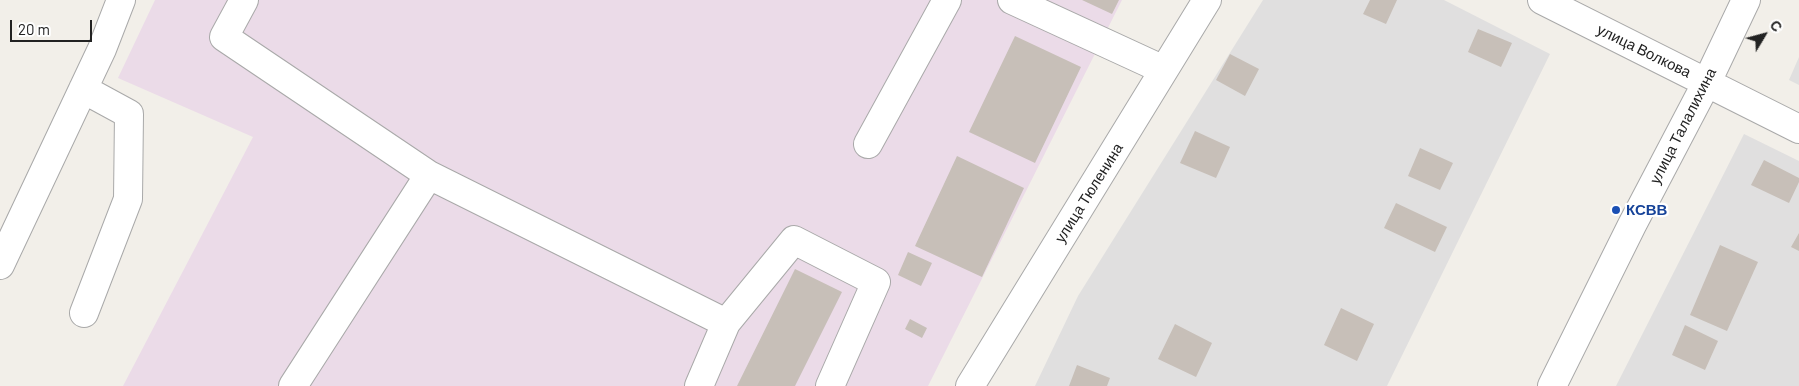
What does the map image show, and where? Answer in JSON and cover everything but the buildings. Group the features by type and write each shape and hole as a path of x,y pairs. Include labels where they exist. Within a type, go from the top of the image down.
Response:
{"street":[{"path":"0,265 102,49 121,0"},
{"path":"244,0 224,38 429,175 726,323"},
{"path":"868,144 947,0"},
{"path":"1012,0 1164,70"},
{"name":"улица Тюленина","path":"970,386 1207,0"},
{"name":"улица Волкова","path":"1542,0 1799,129"},
{"name":"улица Талалихина","path":"1552,386 1632,225 1707,82 1746,0"},
{"path":"83,89 130,114 128,199 84,313"},
{"path":"293,386 429,175"},
{"path":"699,386 726,323 794,240 876,282 830,386"}],"shaded area":[{"path":"155,0 1122,0 928,386 123,386 253,137 118,78"},
{"path":"1263,0 1444,0 1550,54 1387,386 1035,386 1078,296"},
{"path":"1799,57 1799,85 1789,80"},
{"path":"1744,134 1799,161 1799,386 1616,386"}],"place":[{"name":"КСВВ","path":"1616,210"}]}
